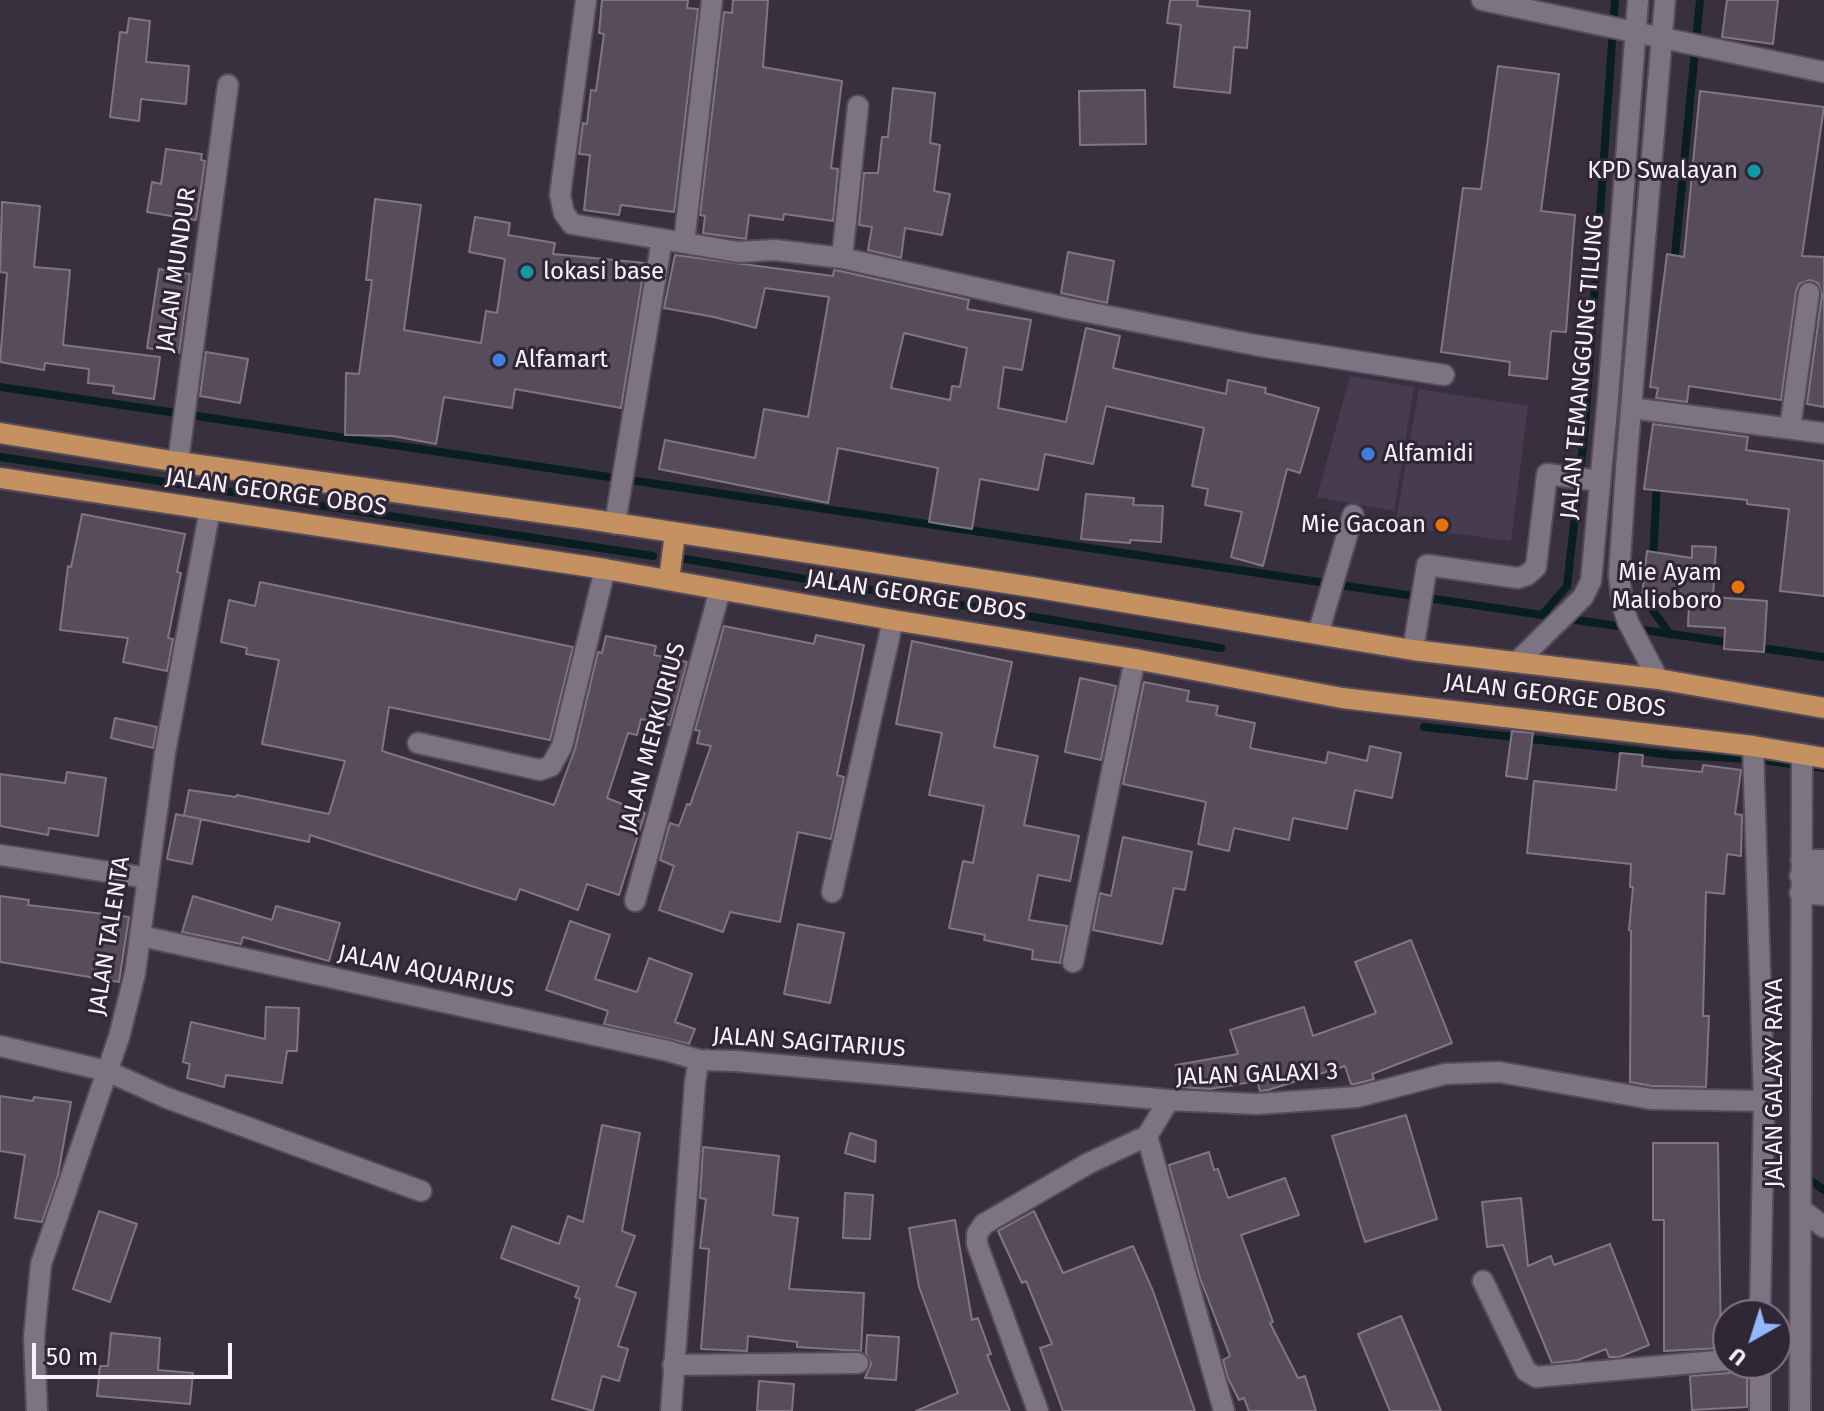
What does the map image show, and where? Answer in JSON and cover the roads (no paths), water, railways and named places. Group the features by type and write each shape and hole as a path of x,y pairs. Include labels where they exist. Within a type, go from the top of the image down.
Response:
{"main road":[{"name":"JALAN GEORGE OBOS","path":"0,433 178,462 675,533 1413,650 1658,679 1824,708"},
{"name":"JALAN GEORGE OBOS","path":"0,478 605,569 1135,659 1342,698 1753,746 1824,758"},
{"path":"669,580 675,533"}],"street":[{"path":"586,0 560,195 561,205 572,224 738,252 775,250 842,258 1067,308 1255,345 1444,375"},
{"path":"684,242 712,0"},
{"path":"1482,0 1824,72"},
{"name":"JALAN TEMANGGUNG TILUNG","path":"1517,662 1583,597 1591,581 1638,0"},
{"path":"1658,679 1628,622 1620,586 1631,408 1665,0"},
{"name":"JALAN MUNDUR","path":"178,462 228,85"},
{"path":"842,258 858,106"},
{"path":"615,524 662,239"},
{"path":"1790,428 1809,293"},
{"path":"1631,408 1824,433"},
{"path":"1413,650 1427,565 1518,578 1527,575 1536,567 1547,474 1600,481"},
{"name":"JALAN TALENTA","path":"37,1411 34,1337 41,1264 119,1037 141,936 165,753 210,509"},
{"path":"1318,634 1353,515"},
{"path":"418,743 540,770 551,766 562,746 605,569"},
{"name":"JALAN MERKURIUS","path":"635,901 720,590"},
{"path":"832,892 893,620"},
{"path":"1073,962 1135,659"},
{"name":"JALAN GALAXY RAYA","path":"1753,746 1764,1101 1760,1299"},
{"name":"JALAN GALAXY RAYA","path":"1800,1411 1802,754"},
{"path":"0,855 147,878"},
{"path":"1800,876 1824,860"},
{"path":"1800,876 1824,877"},
{"path":"1800,876 1824,895"},
{"name":"JALAN AQUARIUS","path":"141,936 699,1060"},
{"path":"0,1046 107,1071 167,1098 421,1191"},
{"name":"JALAN SAGITARIUS","path":"671,1411 699,1060 1169,1100"},
{"name":"JALAN GALAXI 3","path":"1147,1136 1169,1100 1257,1104 1357,1097 1445,1074 1499,1072 1651,1099 1764,1101"},
{"path":"1038,1411 977,1244 977,1234 984,1224 1089,1163 1147,1136 1224,1411"},
{"path":"1802,1210 1824,1227"},
{"path":"1483,1281 1526,1371 1536,1377 1712,1361"},
{"path":"673,1365 858,1363"},
{"path":"1760,1379 1760,1411"}],"waterway":[{"path":"1542,615 1567,586 1585,427 1615,0"},
{"path":"1674,265 1700,0"},
{"path":"0,387 1732,643"},
{"path":"0,457 653,556"},
{"path":"1653,560 1657,482"},
{"path":"685,559 1221,648"},
{"path":"1652,590 1651,608 1670,634"},
{"path":"1754,647 1824,657"},
{"path":"1424,727 1673,755 1753,759 1824,768"},
{"path":"1813,1182 1824,1190"}],"place":[{"name":"KPD Swalayan","path":"1754,171"},
{"name":"lokasi base","path":"527,272"},
{"name":"Alfamart","path":"499,360"},
{"name":"Alfamidi","path":"1368,454"},
{"name":"Mie Gacoan","path":"1442,525"},
{"name":"Mie Ayam Malioboro","path":"1738,587"}]}
